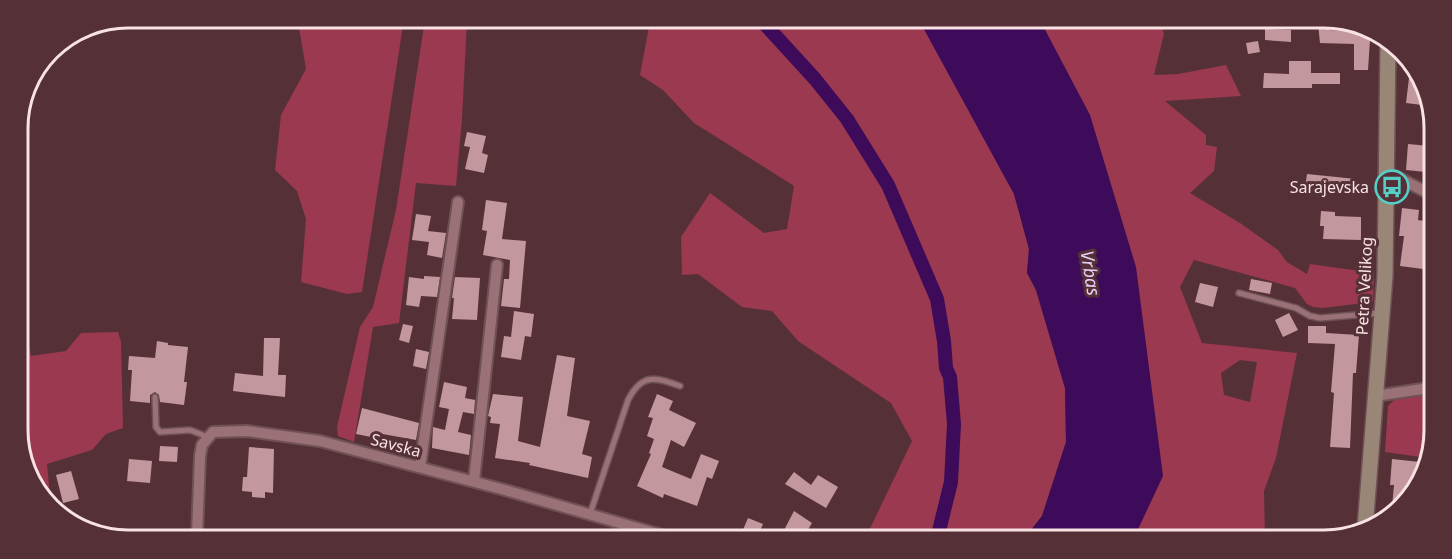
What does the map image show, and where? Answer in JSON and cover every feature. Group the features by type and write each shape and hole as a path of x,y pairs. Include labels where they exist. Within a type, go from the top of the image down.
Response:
{"street":[{"name":"Petra Velikog","path":"1366,521 1385,264 1388,53"},
{"path":"1385,174 1397,177 1424,191"},
{"path":"420,467 458,202"},
{"path":"474,481 497,265"},
{"path":"1375,396 1424,389"},
{"name":"Savska","path":"208,437 213,432 247,431 305,438 474,481 645,530"},
{"path":"197,530 200,456 202,446 208,437"}],"lane":[{"path":"1239,293 1296,308 1303,313 1320,318 1382,313"},
{"path":"590,514 632,391 638,384 653,378 680,386"},
{"path":"155,397 156,427 160,432 190,430 208,437"}],"shaded area":[{"path":"299,28 403,28 362,292 347,294 301,282 306,219 297,191 275,170 281,115 306,69"},
{"path":"424,28 467,28 456,186 416,183 399,323 373,327 354,442 338,436 337,427 360,327 373,307 396,210"},
{"path":"649,28 924,28 1014,194 1029,249 1027,273 1036,290 1065,388 1066,442 1042,516 1031,530 869,530 912,441 891,403 798,341 772,311 742,307 698,274 682,275 681,237 710,193 764,233 787,229 794,186 694,123 663,90 640,75"},
{"path":"1042,28 1162,28 1164,34 1154,75 1178,74 1226,65 1241,96 1165,101 1206,135 1206,145 1217,147 1214,171 1190,193 1240,223 1278,250 1287,262 1307,274 1310,264 1374,273 1373,302 1322,308 1307,304 1295,288 1194,260 1180,287 1202,343 1297,353 1276,458 1264,491 1265,530 1131,530","holes":["1240,360 1257,362 1250,402 1224,395 1221,373"]},
{"path":"118,332 121,342 123,428 106,434 92,450 47,464 50,492 39,475 30,450 28,344 31,356 66,351 81,333"},
{"path":"1424,393 1424,430 1419,457 1385,452 1388,406 1397,397"}],"water":[{"name":"Vrbas","path":"923,28 1044,28 1090,115 1136,267 1163,476 1138,530 1031,530 1042,516 1066,442 1065,388 1036,290 1027,273 1029,249 1014,194"}],"building":[{"path":"1318,28 1342,31 1370,40 1368,70 1354,70 1354,44 1320,43"},
{"path":"1265,29 1291,30 1291,42 1265,40"},
{"path":"1258,41 1260,52 1248,54 1246,43"},
{"path":"1289,61 1311,61 1311,73 1340,73 1340,84 1312,84 1312,88 1263,88 1264,73 1289,74"},
{"path":"1409,78 1409,78 1420,105 1406,103"},
{"path":"467,132 486,136 482,153 488,155 484,173 465,169 470,147 464,146"},
{"path":"1408,144 1424,146 1424,172 1406,170"},
{"path":"1307,174 1356,179 1354,194 1305,188"},
{"path":"486,200 507,203 502,239 526,241 520,308 501,306 504,279 509,279 510,260 483,255 487,231 482,230"},
{"path":"1402,208 1419,210 1418,220 1424,221 1424,269 1400,266 1404,236 1399,236"},
{"path":"1321,211 1335,212 1335,216 1361,217 1361,240 1323,239 1324,226 1320,226"},
{"path":"416,214 431,216 428,231 446,233 442,258 427,255 429,242 412,240"},
{"path":"424,276 440,277 437,297 421,296 419,307 406,305 409,277 424,279"},
{"path":"455,277 480,278 477,320 452,319"},
{"path":"1251,279 1272,283 1270,294 1249,290"},
{"path":"1200,283 1218,287 1213,307 1195,302"},
{"path":"514,311 534,314 531,337 525,336 521,360 501,357 504,336 511,337"},
{"path":"1289,313 1298,330 1283,337 1275,320"},
{"path":"403,324 413,326 409,343 399,340"},
{"path":"1308,326 1326,326 1326,333 1359,335 1356,373 1353,373 1350,448 1330,447 1335,344 1308,343"},
{"path":"264,338 280,338 278,375 286,375 285,397 233,391 235,373 263,376"},
{"path":"157,341 168,343 168,345 188,347 184,405 160,402 159,395 155,392 150,395 150,403 130,401 132,370 128,370 129,356 155,358"},
{"path":"416,349 429,352 426,369 413,366"},
{"path":"557,355 575,358 567,416 590,421 582,454 592,457 588,478 529,465 530,463 495,458 500,424 490,423 491,417 488,416 493,394 523,397 518,441 540,447"},
{"path":"444,382 467,387 465,398 475,400 474,414 463,412 458,432 471,435 469,455 432,448 433,427 445,430 449,409 439,407"},
{"path":"657,394 673,401 669,410 696,423 684,447 671,440 662,467 691,479 701,454 719,461 712,479 707,477 697,506 664,494 663,498 637,486 651,454 649,453 654,439 647,436 653,418 648,417"},
{"path":"362,408 419,423 416,440 377,433 376,438 356,434"},
{"path":"160,446 178,447 177,462 159,461"},
{"path":"249,447 274,449 273,493 265,492 265,498 252,497 252,492 242,491 243,477 247,477"},
{"path":"129,459 152,461 150,483 127,481"},
{"path":"1392,459 1418,462 1407,486 1392,502 1394,485 1390,485"},
{"path":"71,471 79,499 63,503 56,475"},
{"path":"794,472 811,485 818,475 838,487 826,508 785,484"},
{"path":"794,511 812,523 808,530 784,530"},
{"path":"748,518 763,524 760,530 743,530"}],"waterway":[{"path":"768,28 815,79 847,119 888,185 937,299 946,368 950,377 954,424 951,482 939,530"}],"place":[{"name":"Sarajevska","path":"1392,187"}]}
